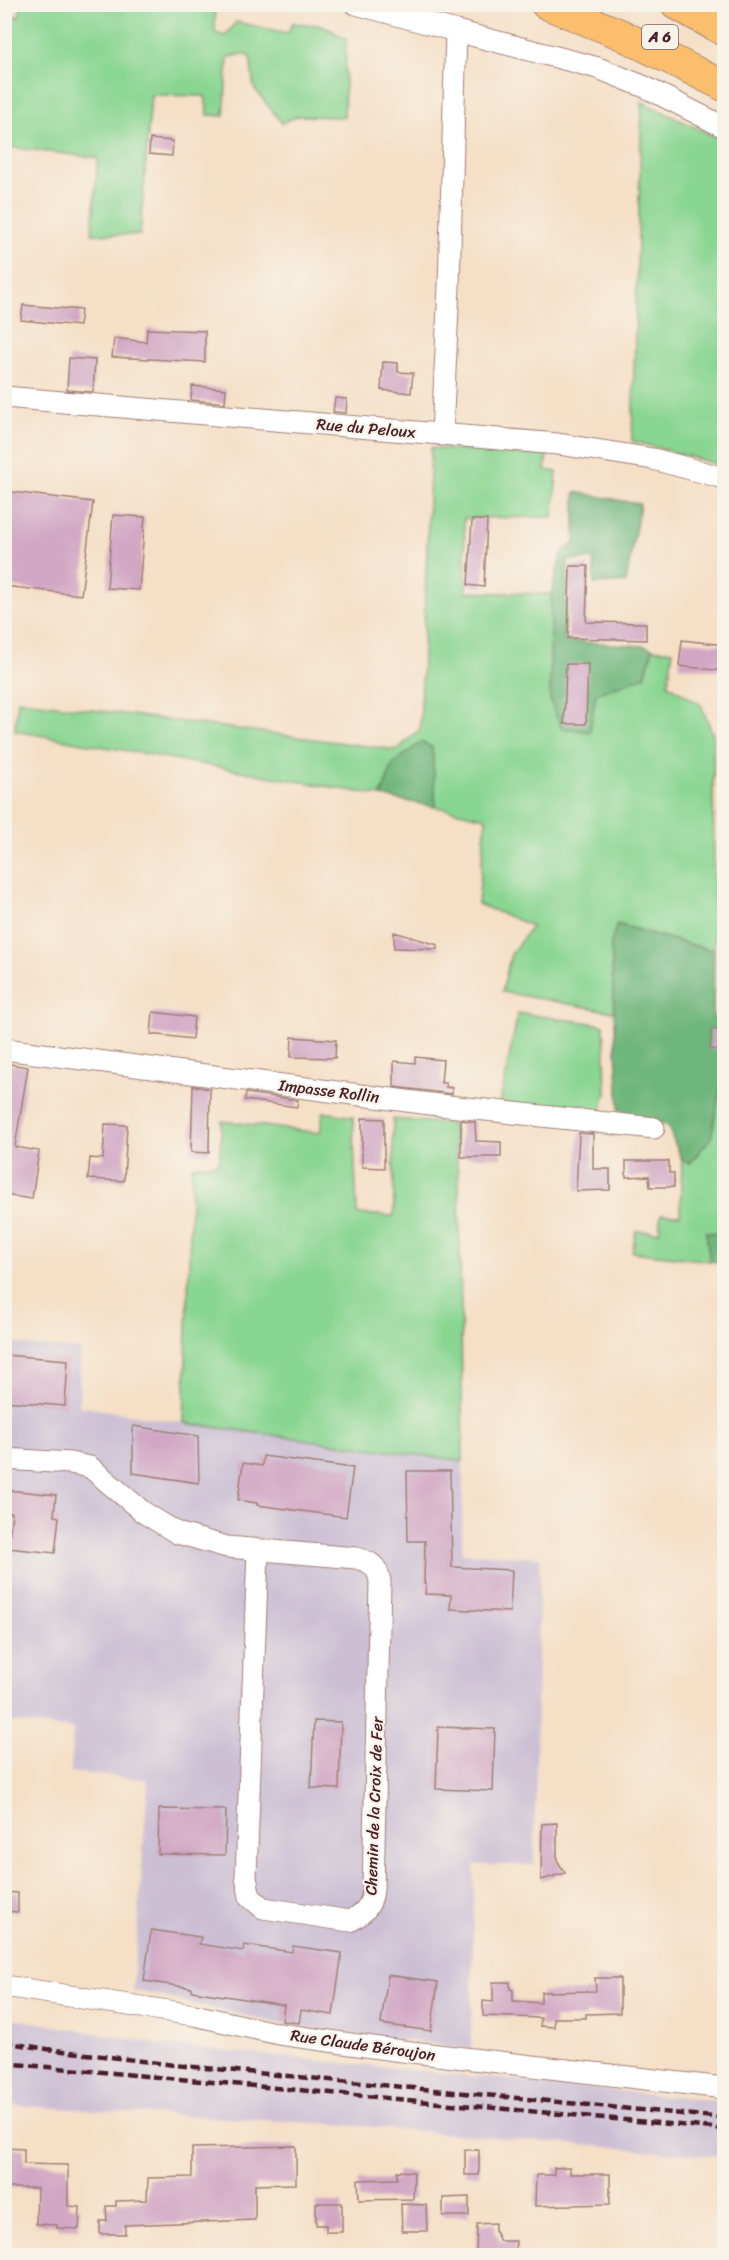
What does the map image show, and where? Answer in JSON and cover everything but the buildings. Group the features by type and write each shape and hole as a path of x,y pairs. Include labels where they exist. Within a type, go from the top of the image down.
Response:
{"highway":[{"path":"546,4 620,34 724,86"},
{"name":"A 6","path":"595,4 724,70"},
{"name":"A 6","path":"676,4 724,31"}],"street":[{"path":"356,4 598,68 645,87 724,127"},
{"path":"442,435 456,31"},
{"name":"Rue du Peloux","path":"4,397 558,444 653,459 724,478"},
{"name":"Impasse Rollin","path":"4,1049 430,1104 654,1128"},
{"name":"Chemin de la Croix de Fer","path":"4,1459 70,1463 90,1467 142,1512 177,1533 227,1547 356,1558 367,1561 378,1571 380,1581 372,1903 363,1914 350,1921 263,1908 250,1897 246,1877 258,1551"},
{"name":"Rue Claude Béroujon","path":"4,1986 194,2016 314,2039 632,2079 724,2088"}],"shaded area":[{"path":"5,1343 80,1350 79,1406 184,1423 463,1461 462,1553 540,1557 534,1865 474,1865 471,2049 285,2025 133,1990 148,1780 71,1772 73,1729 5,1721"},
{"path":"5,2017 157,2044 724,2102 724,2157 347,2125 5,2105"}],"green space":[{"path":"21,5 215,5 215,33 225,36 236,22 288,33 292,23 322,25 346,39 344,117 297,116 282,123 254,88 250,57 244,54 228,57 224,116 208,115 205,96 151,95 140,235 92,234 98,158 8,147 5,159 4,6 19,18"},
{"path":"642,102 724,141 724,466 632,441"},
{"path":"431,448 547,455 545,470 557,472 553,517 464,518 466,592 551,594 550,700 596,694 645,676 653,649 673,651 668,684 701,705 713,735 714,951 617,924 611,943 614,1012 502,992 511,954 532,926 478,904 486,818 436,807 432,747 393,764 381,796 15,731 18,700 397,750 420,729"},
{"path":"575,492 640,504 626,582 594,584 594,559 568,560 564,641 645,646 653,649 645,676 596,694 590,732 561,728 550,700 551,594 562,552 575,543"},
{"path":"421,742 432,747 436,807 381,796 393,764"},
{"path":"617,924 714,951 713,1019 724,1023 724,1070 711,1138 690,1163 682,1160 667,1125 619,1110 611,943"},
{"path":"518,1013 604,1025 606,1094 599,1117 500,1103"},
{"path":"724,1070 724,1234 707,1232 710,1261 632,1252 636,1231 659,1232 661,1214 680,1215 682,1160 691,1163"},
{"path":"323,1112 353,1117 357,1214 394,1216 393,1119 453,1124 459,1182 463,1461 184,1423 192,1166 219,1163 222,1121 320,1133"},
{"path":"706,1232 724,1234 724,1263 710,1261"}],"railway":[{"path":"4,2042 174,2065 724,2118"},
{"path":"4,2063 724,2129"}]}
